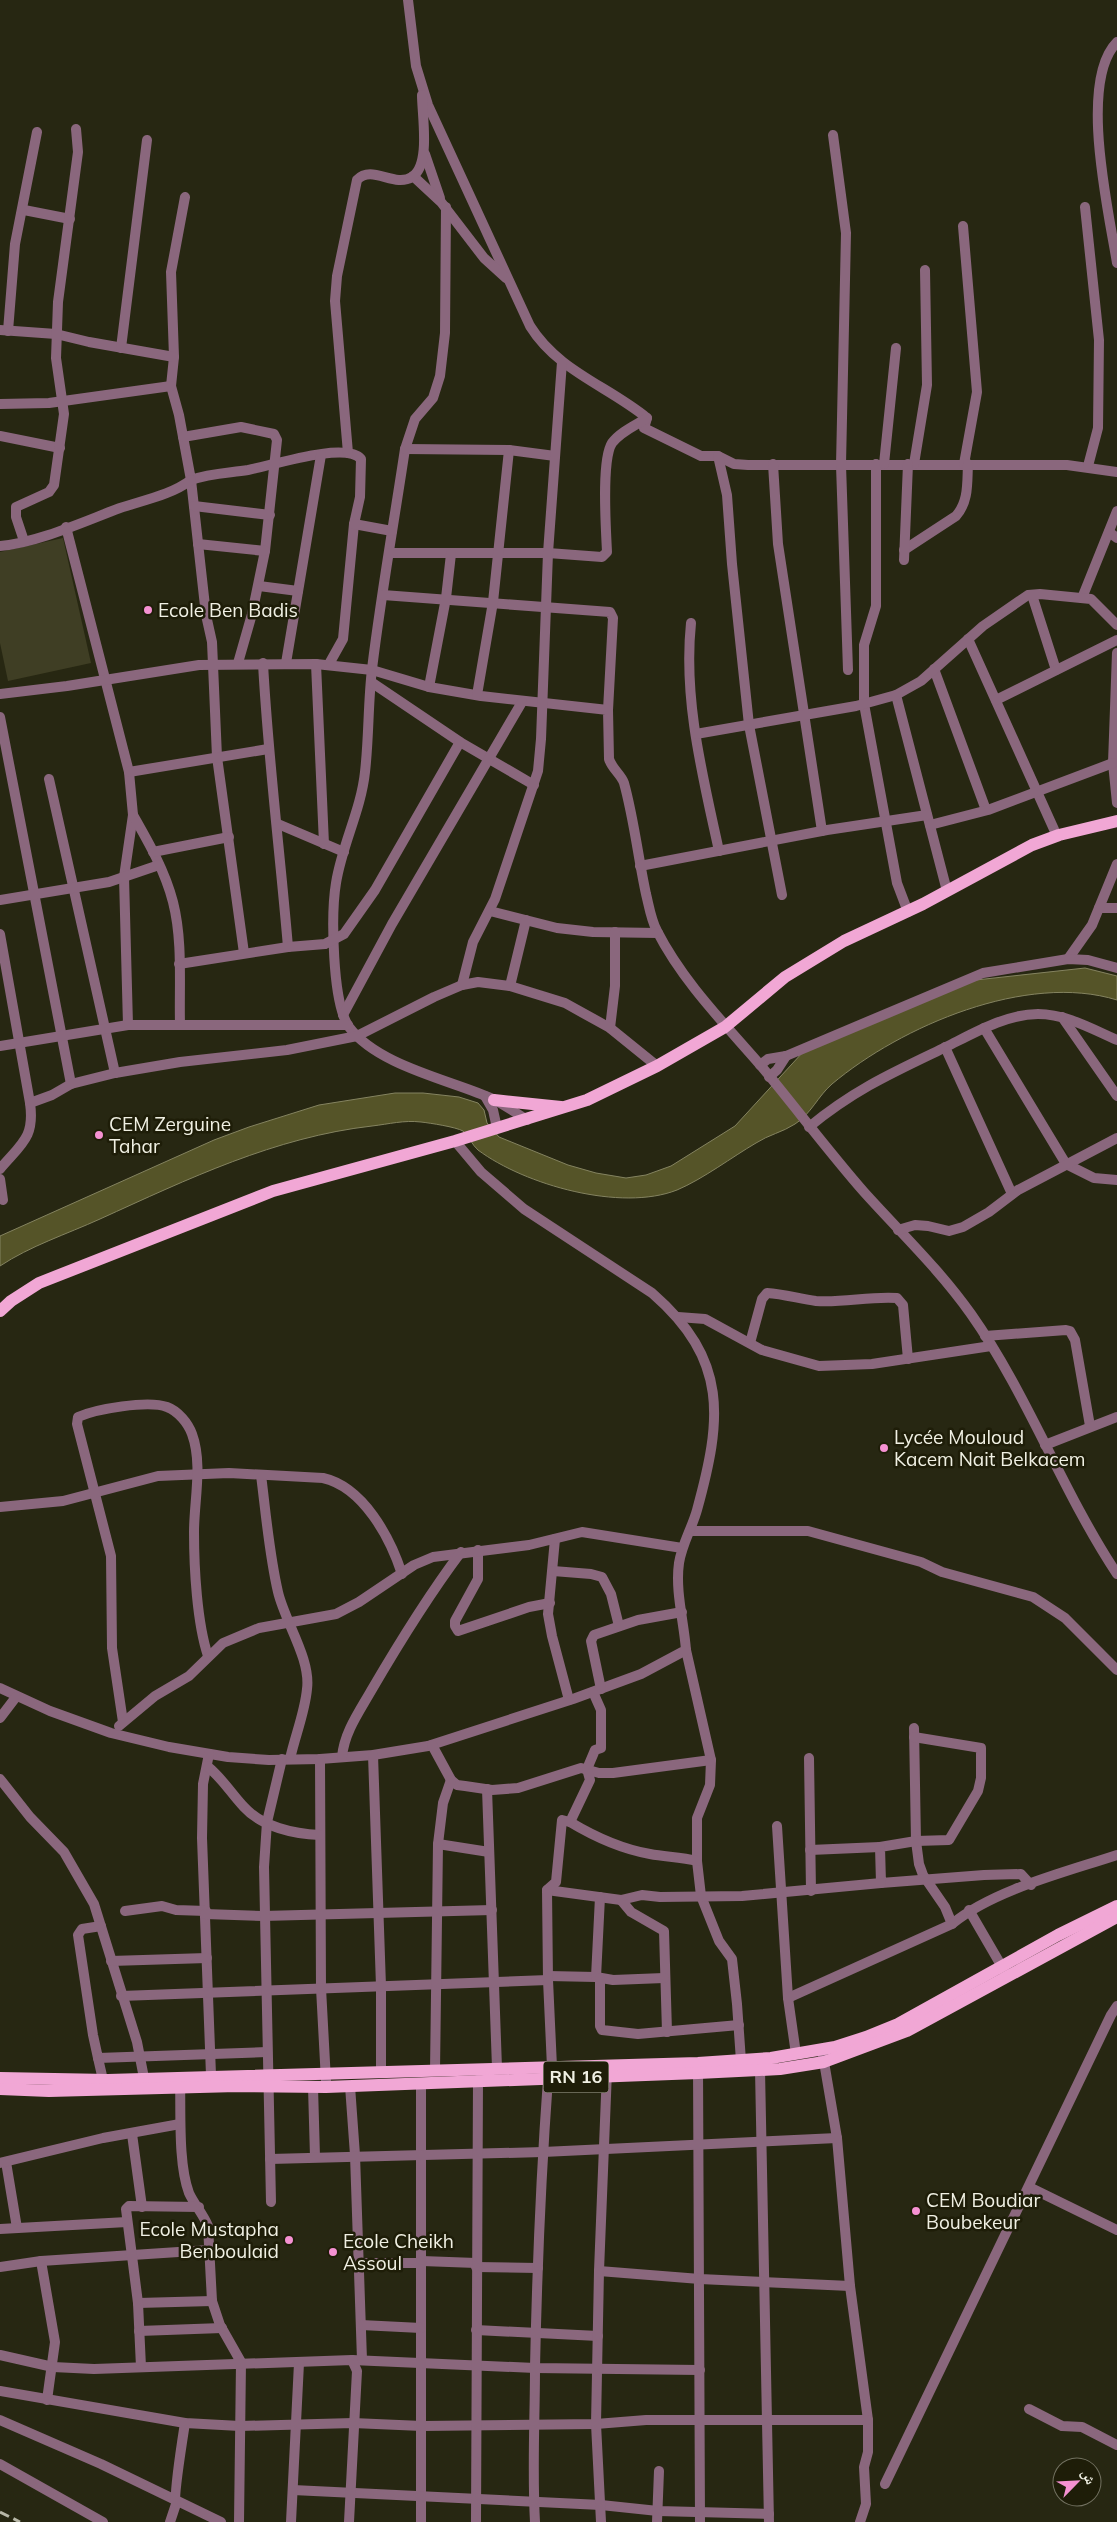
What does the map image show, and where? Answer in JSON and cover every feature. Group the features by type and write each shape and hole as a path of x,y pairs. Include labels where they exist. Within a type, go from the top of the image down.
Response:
{"main road":[{"path":"0,1311 11,1301 39,1283 273,1191 566,1108 656,1066 725,1027 784,977 816,956 908,912 1005,858 1058,836 1117,821"},
{"path":"489,1098 566,1108"},
{"name":"RN 16","path":"1004,1972 1117,1906"},
{"name":"RN 16","path":"0,2078 103,2080 144,2078 180,2082 211,2075 326,2087 478,2080 607,2070 698,2068 760,2070 823,2056 851,2042 898,2024 1117,1917"},
{"name":"RN 16","path":"698,2068 796,2054 823,2056"},
{"name":"RN 16","path":"0,2089 49,2091 180,2082 268,2080 325,2072 435,2071 497,2068 550,2073"}],"street":[{"path":"408,0 416,66 423,89 508,279 539,340 562,362 647,418"},
{"path":"1117,42 1109,53 1102,70 1096,130 1117,263"},
{"path":"423,89 422,118 425,154 444,205 445,333 440,376 433,398 415,419 405,449 372,670 365,774 336,883 334,941 337,994 343,1015 357,1036 394,1060 438,1080 489,1098 527,1120"},
{"path":"24,541 16,516 16,507 49,492 54,484 60,448 64,414 59,385 56,334 78,152 76,129"},
{"path":"37,132 24,210 15,244 4,331 56,334 174,357"},
{"path":"833,135 846,233 840,465 848,670"},
{"path":"121,348 147,140"},
{"path":"348,453 335,301 338,276 357,180 367,174 403,180 413,176 420,167 425,154"},
{"path":"413,176 444,205 484,258 508,279"},
{"path":"184,197 171,272 174,357 171,386 191,480 212,642 218,757 244,953"},
{"path":"1085,207 1099,340 1098,428 1088,466"},
{"path":"24,210 70,219"},
{"path":"925,270 926,385 911,464 904,555 956,516 962,509 966,499 966,464 977,392 963,226"},
{"path":"896,348 880,464 876,606 864,645 864,704 897,883 908,912"},
{"path":"462,985 473,942 490,911 534,785 541,739 545,606 562,362"},
{"path":"0,404 49,403 171,386"},
{"path":"647,418 644,428 702,456 718,456 734,464 1088,466 1117,472"},
{"path":"389,552 451,554 498,552 605,556 608,450 619,436 647,418"},
{"path":"183,437 241,427 274,434 277,440 270,516 259,586 238,663"},
{"path":"0,436 60,448"},
{"path":"405,449 509,450 555,456"},
{"path":"477,695 493,602 509,450"},
{"path":"0,546 66,528 183,486 191,480 205,475 250,470 274,463 322,455 348,453 357,455 361,462 360,497 354,524 344,638 329,664"},
{"path":"286,663 322,455"},
{"path":"718,456 727,495 732,564 749,724 782,895"},
{"path":"772,464 778,544 822,831"},
{"path":"194,506 270,516"},
{"path":"1082,598 1113,535 1117,511"},
{"path":"354,524 392,530"},
{"path":"66,528 129,772 133,815 124,877 128,1025"},
{"path":"198,544 265,551"},
{"path":"429,687 446,598 451,554"},
{"path":"259,586 298,591"},
{"path":"696,734 864,704 896,694 921,681 968,638 994,618 1032,594 1082,598 1095,601 1117,625"},
{"path":"1032,594 1056,670"},
{"path":"383,595 446,598 612,613 608,759 611,767 624,780 640,866 653,922 658,933 675,960 725,1027 760,1065 806,1123 898,1230 951,1287 991,1346 1080,1514 1117,1574"},
{"path":"691,624 688,652 692,710 719,851"},
{"path":"968,638 1058,836"},
{"path":"996,700 1117,640"},
{"path":"1117,653 1116,740 1113,762 1117,803"},
{"path":"0,694 185,666 263,662 329,664 372,670 429,687 477,695 522,702 608,710"},
{"path":"263,662 268,749 278,824 288,947"},
{"path":"316,664 324,844"},
{"path":"934,669 986,810"},
{"path":"371,682 460,742 534,785"},
{"path":"896,694 947,891"},
{"path":"343,1015 392,924 522,702"},
{"path":"0,717 33,894 63,1035 70,1084"},
{"path":"179,964 244,953 325,944 334,941 352,926 376,890 460,742"},
{"path":"129,772 268,749"},
{"path":"640,866 822,831 886,822 928,820 986,810 1113,762"},
{"path":"49,779 115,1073"},
{"path":"133,815 159,865 175,912 179,964 180,1025"},
{"path":"278,824 344,852"},
{"path":"153,852 229,837"},
{"path":"1068,959 1092,925 1117,864"},
{"path":"0,900 73,889 124,877 159,865"},
{"path":"1099,908 1117,908"},
{"path":"490,911 557,928 658,933"},
{"path":"510,986 526,920"},
{"path":"610,1028 615,986 615,932"},
{"path":"0,934 32,1120 28,1135 0,1169"},
{"path":"760,1065 768,1059 786,1056 967,978 983,973 1068,959 1117,964"},
{"path":"1102,963 1117,968"},
{"path":"30,1103 52,1095 70,1084 115,1073 180,1062 278,1051 357,1036 390,1018 462,985 478,982 510,986 565,1003 610,1028 656,1066"},
{"path":"806,1123 882,1077 984,1028 1022,1016 1038,1014 1062,1017 1117,1040"},
{"path":"1062,1017 1117,1096"},
{"path":"0,1046 128,1025 348,1025"},
{"path":"984,1028 1066,1164 1094,1178 1117,1180"},
{"path":"945,1047 1012,1194"},
{"path":"772,1080 786,1056"},
{"path":"489,1098 496,1128"},
{"path":"898,1230 915,1225 948,1231 956,1230 989,1212 1012,1194 1117,1138"},
{"path":"460,1139 481,1172 524,1209 652,1292 678,1318 708,1366 716,1406 714,1437 690,1531 682,1548 678,1584 686,1650 711,1760 710,1785 696,1818 697,1860 701,1896 719,1940 732,1959 741,2061"},
{"path":"0,1179 3,1200"},
{"path":"750,1343 762,1299 767,1293 786,1294 817,1301 874,1297 897,1298 903,1305 908,1359"},
{"path":"678,1318 705,1319 750,1343 791,1359 819,1366 872,1364 991,1346"},
{"path":"985,1336 1070,1331 1075,1340 1090,1426"},
{"path":"123,1722 112,1648 111,1556 76,1420 82,1415 127,1406 160,1405 176,1412 192,1435 196,1474 194,1533 199,1617 208,1656"},
{"path":"1045,1445 1117,1417"},
{"path":"0,1507 63,1501 144,1479 196,1474 323,1478 337,1481 352,1492 387,1537 402,1574"},
{"path":"261,1475 272,1562 284,1614 307,1676 308,1689 267,1822 263,1916 271,2202"},
{"path":"690,1531 808,1531 921,1562 942,1572 1033,1597 1065,1618 1117,1670"},
{"path":"111,1732 155,1696 188,1676 223,1643 243,1633 315,1619 349,1608 402,1574 433,1557 529,1545 582,1532 682,1548"},
{"path":"555,1539 548,1614 569,1700"},
{"path":"478,1550 478,1579 455,1621 458,1632 529,1607 550,1603"},
{"path":"342,1757 346,1737 381,1674 437,1584 461,1552"},
{"path":"553,1571 602,1577 607,1582 619,1626"},
{"path":"570,1822 590,1780 587,1769 595,1750 601,1748 601,1710 591,1641 594,1635 638,1620 682,1612"},
{"path":"0,1688 16,1697 111,1732 168,1747 209,1754 286,1759 320,1759 373,1756 432,1745 641,1674 686,1650"},
{"path":"0,1718 16,1697"},
{"path":"810,1850 880,1847 916,1841 943,1842 951,1838 978,1791 983,1754 980,1748 914,1732 916,1841 921,1870 944,1906 952,1924"},
{"path":"432,1745 451,1780 457,1785 487,1789 518,1788 574,1769 587,1769 598,1773 711,1760"},
{"path":"209,1754 203,1784 202,1838 206,1912 206,1991 211,2075"},
{"path":"373,1756 381,1986 381,2071"},
{"path":"808,1758 811,1891"},
{"path":"320,1759 321,1988 326,2087"},
{"path":"207,1766 223,1779 243,1807 252,1815 288,1832 320,1835"},
{"path":"0,1779 30,1817 64,1852 94,1904 140,2056 144,2078"},
{"path":"435,2071 438,1844 443,1803 451,1780"},
{"path":"487,1789 497,2068"},
{"path":"536,2522 533,2424 543,2152 550,2073 547,1890 556,1882 562,1820 570,1822 596,1837 623,1847 651,1854 697,1860"},
{"path":"777,1826 788,1998 796,2054"},
{"path":"438,1844 489,1852"},
{"path":"880,1847 881,1884"},
{"path":"788,1998 952,1924 970,1910 1031,1885 1117,1855"},
{"path":"547,1890 621,1900 642,1895 701,1896 782,1893 984,1875 1021,1874 1031,1885"},
{"path":"600,1897 598,1978 600,2026 602,2030 638,2034 739,2025"},
{"path":"621,1900 631,1912 664,1932 667,2032"},
{"path":"125,1912 162,1906 176,1910 263,1916 379,1911 492,1910"},
{"path":"970,1910 1004,1972"},
{"path":"101,1926 82,1928 78,1934 93,2035 103,2080"},
{"path":"111,1961 207,1958"},
{"path":"121,1996 266,1989 435,1986 548,1978 598,1978 613,1980 664,1978"},
{"path":"885,2484 1117,2006"},
{"path":"98,2058 267,2052"},
{"path":"823,2056 837,2138 850,2286 868,2420 868,2452 864,2467 866,2504 860,2522"},
{"path":"698,2068 700,2517"},
{"path":"601,2522 596,2424 599,2270 607,2070"},
{"path":"293,2490 351,2491 422,2498 601,2505 658,2510 700,2517 769,2518 760,2070"},
{"path":"476,2522 475,2364 478,2080"},
{"path":"180,2082 180,2124 185,2180 189,2193 208,2226 212,2301 222,2328 241,2362 239,2522"},
{"path":"421,2083 421,2522"},
{"path":"349,2522 353,2423 361,2325 355,2155 350,2086"},
{"path":"313,2087 315,2156"},
{"path":"18,2228 3,2162 104,2138 180,2124"},
{"path":"132,2134 142,2207"},
{"path":"270,2159 315,2156 543,2152 698,2143 837,2138"},
{"path":"1029,2188 1117,2230"},
{"path":"141,2367 138,2303 127,2222 127,2207 198,2207"},
{"path":"0,2229 127,2222"},
{"path":"0,2267 41,2261 209,2250"},
{"path":"41,2261 55,2342 47,2400"},
{"path":"359,2263 422,2262 538,2268"},
{"path":"599,2270 700,2279 850,2286"},
{"path":"138,2303 212,2301"},
{"path":"361,2325 421,2328"},
{"path":"139,2331 222,2328"},
{"path":"476,2330 598,2336"},
{"path":"0,2355 53,2367 94,2369 241,2362 299,2363 357,2360 536,2368 700,2370"},
{"path":"291,2522 299,2363"},
{"path":"0,2391 185,2423 240,2426 353,2423 476,2426 596,2424 646,2420 768,2422 868,2420"},
{"path":"1029,2409 1062,2426 1082,2427 1117,2446"},
{"path":"0,2420 174,2498 221,2522"},
{"path":"170,2522 176,2504 174,2498 185,2423"},
{"path":"0,2464 103,2522"},
{"path":"658,2522 659,2471"}],"shaded area":[{"path":"63,538 91,663 8,681 0,643 0,552"},
{"path":"1085,968 1117,976 1117,1000 1082,993 1044,993 1005,999 967,1010 929,1025 893,1042 860,1063 832,1084 806,1115 795,1124 761,1140 707,1174 677,1190 654,1196 629,1198 574,1191 547,1184 498,1163 478,1150 463,1131 443,1125 421,1122 396,1123 336,1132 301,1140 233,1162 36,1246 0,1266 0,1236 214,1140 319,1105 395,1093 423,1093 459,1097 478,1103 484,1110 487,1123 499,1137 568,1165 596,1173 626,1178 646,1175 671,1166 735,1126 803,1052 976,980"}],"railway":[{"path":"0,2512 20,2522"}],"place":[{"name":"Ecole Ben Badis","path":"148,610"},
{"name":"CEM Zerguine Tahar","path":"99,1135"},
{"name":"Lycée Mouloud Kacem Nait Belkacem","path":"884,1448"},
{"name":"CEM Boudiar Boubekeur","path":"916,2211"},
{"name":"Ecole Mustapha Benboulaid","path":"289,2240"},
{"name":"Ecole Cheikh Assoul","path":"333,2252"}]}
